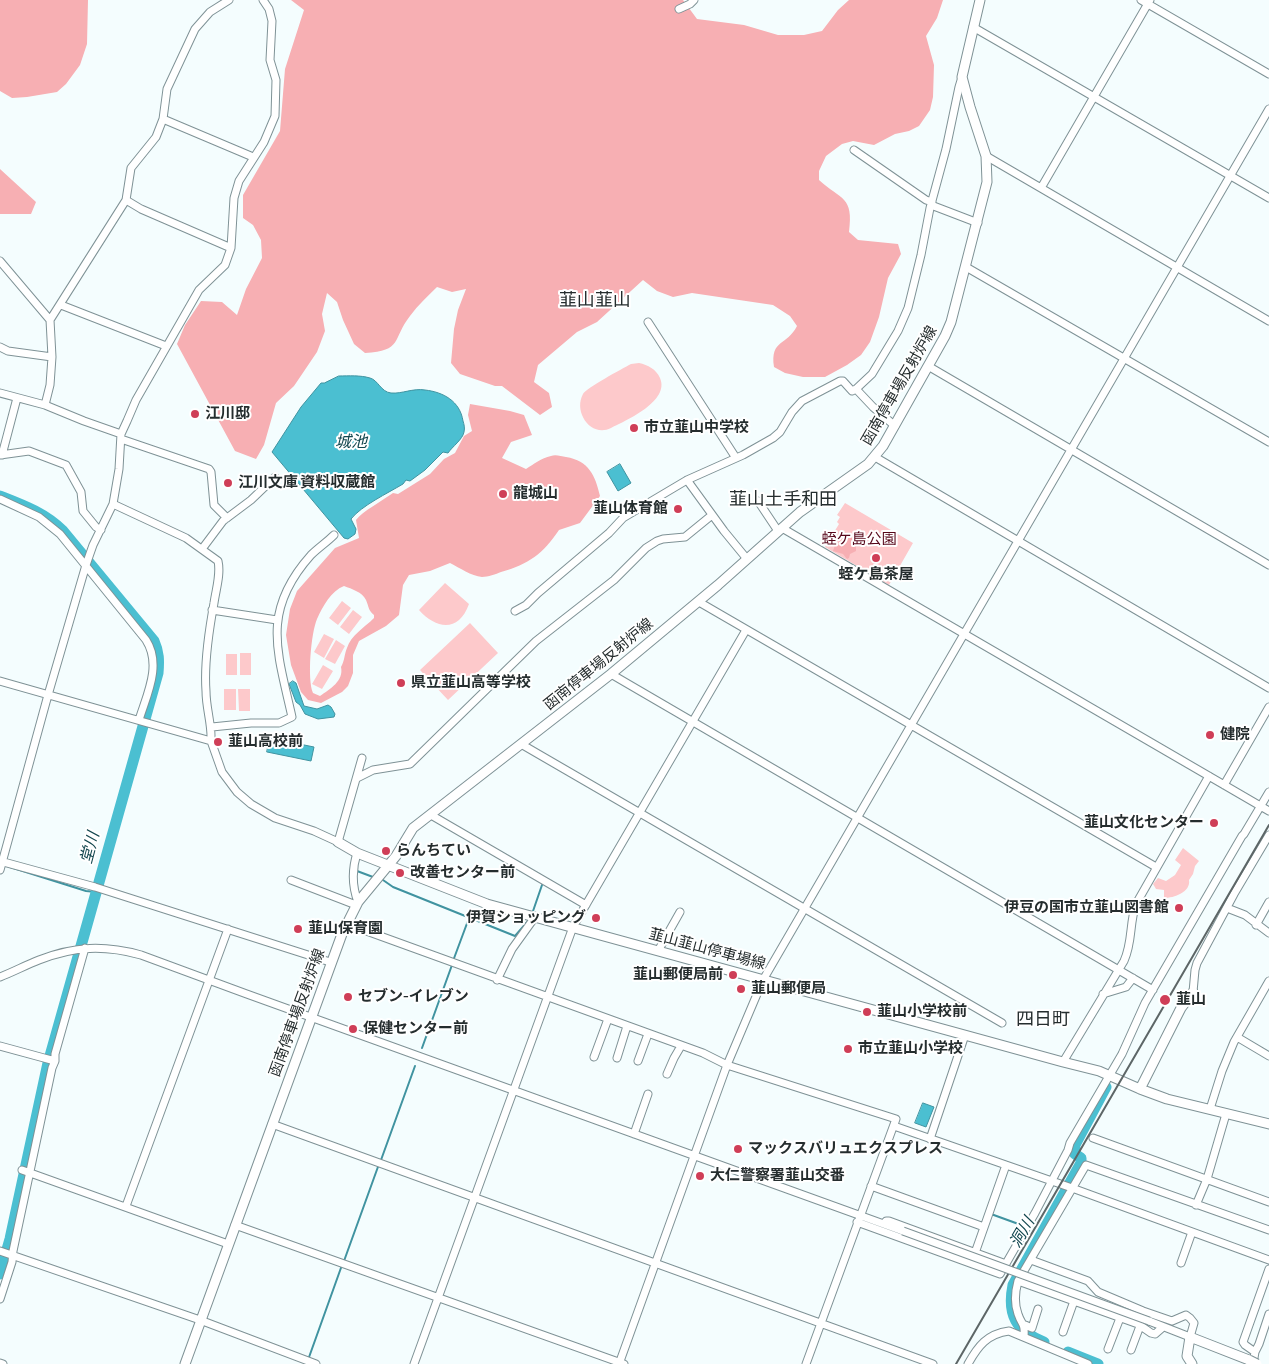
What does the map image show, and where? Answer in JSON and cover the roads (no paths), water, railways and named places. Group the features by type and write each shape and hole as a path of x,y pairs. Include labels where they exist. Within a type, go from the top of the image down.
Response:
{"main road":[{"name":"函南停車場反射炉線","path":"184,1364 330,962 346,924 357,904 401,849 413,828 611,674 699,602 800,512 868,464 875,457 895,426 951,322 987,182 986,156 962,77 980,0"},
{"name":"韮山韮山停車場線","path":"338,842 357,853 487,904 1063,1062 1092,1068 1167,1099 1269,1124"},
{"path":"1140,1089 1181,1008 1193,992"},
{"path":"1192,1364 1187,1356 1190,1337 1253,1363"}],"street":[{"path":"50,320 61,305 102,235 126,200 131,168 156,137 163,119 167,88 195,28 203,18 229,0"},
{"path":"0,870 86,565 113,504 119,469 121,436 136,400 199,290 224,265 231,248 234,198 239,181 264,142 275,116 276,80 270,60 272,21 269,9 263,0"},
{"path":"679,9 694,0"},
{"path":"1041,188 1094,97 1146,1 1269,74"},
{"path":"973,27 1269,198"},
{"path":"515,611 526,605 609,533 623,518 687,480 743,455 774,438 780,432 792,412 802,401 813,394 840,381 843,381 852,391 872,374 905,317 962,77"},
{"path":"235,1224 621,1363 655,1262 727,1065 764,980 1269,109"},
{"path":"163,119 253,157"},
{"path":"854,150 931,204 978,223"},
{"path":"986,156 1269,321"},
{"path":"126,200 141,209 231,248"},
{"path":"0,261 50,320 52,357 50,386 45,405"},
{"path":"966,267 1269,442"},
{"path":"61,305 166,346"},
{"path":"648,322 736,458"},
{"path":"0,346 8,351 52,357"},
{"path":"928,366 1269,565"},
{"path":"856,389 895,426"},
{"path":"0,393 45,405 121,436 210,468 214,504 227,518"},
{"path":"16,398 1,456 29,451 66,465 81,492 83,510 96,527 101,530"},
{"path":"875,457 1269,688"},
{"path":"202,549 223,521 251,500 275,477"},
{"path":"687,480 747,559"},
{"path":"0,499 39,517 50,525 86,565 152,649 153,674 140,720"},
{"path":"758,501 780,529 1269,811"},
{"path":"113,504 186,538 218,561 205,691 212,727 211,741 222,772 237,792 251,804 275,818 314,831 338,842 362,758"},
{"path":"357,778 373,770 410,764 536,641 614,580 646,548 663,539 685,537 712,515"},
{"path":"212,727 251,723 279,723 292,716 280,665 276,629 277,620 282,599 290,583 312,554 334,535"},
{"path":"699,602 1156,867"},
{"path":"212,610 277,620"},
{"path":"414,1364 573,927 746,630"},
{"path":"611,674 1153,990"},
{"path":"0,681 211,741"},
{"path":"1224,785 1269,707"},
{"path":"521,744 1002,1024"},
{"path":"1063,1062 1129,951 1132,937 1132,915 1136,904 1209,776"},
{"path":"0,977 38,961 76,949 114,949 141,954 311,1018 514,1089 694,1156 1000,1274 1052,1181 1068,1150 1070,1142 1122,1054 1134,1025 1153,990 1269,792"},
{"path":"431,815 586,905"},
{"path":"1193,992 1197,963 1269,834"},
{"path":"357,853 353,874 357,904"},
{"path":"1,861 98,888 330,962"},
{"path":"291,880 357,904"},
{"path":"1256,925 1269,902"},
{"path":"1227,908 1245,916 1269,933"},
{"path":"658,950 680,912"},
{"path":"498,980 512,949 536,917"},
{"path":"346,924 703,1053 727,1065 896,1119 806,1364"},
{"path":"126,1206 228,929"},
{"path":"0,1299 13,1255 55,1054 85,948"},
{"path":"1104,994 1123,989 1133,978"},
{"path":"1210,1109 1222,1071 1237,1037 1269,981"},
{"path":"594,1057 608,1019"},
{"path":"617,1058 627,1026"},
{"path":"638,1061 648,1034"},
{"path":"930,1139 965,1035"},
{"path":"1237,1037 1269,1056"},
{"path":"0,1046 55,1061"},
{"path":"667,1074 681,1046"},
{"path":"634,1134 648,1094"},
{"path":"1196,1205 1207,1179 1226,1114"},
{"path":"272,1124 933,1364"},
{"path":"894,1126 1006,1164 1269,1260"},
{"path":"1093,1138 1269,1202"},
{"path":"975,1253 1006,1164"},
{"path":"1024,1336 1025,1326 1016,1307 1015,1294 1018,1281 1069,1187 1086,1165 1269,1230"},
{"path":"22,1170 228,1244"},
{"path":"871,1186 984,1227"},
{"path":"859,1219 884,1224 1190,1337 1194,1323 1188,1316 1172,1321 1143,1311 1098,1292 1088,1281 1031,1260"},
{"path":"884,1224 886,1221 889,1221 1006,1264"},
{"path":"1181,1263 1192,1232"},
{"path":"2,1251 200,1320 316,1364"},
{"path":"1255,1352 1243,1342 1269,1269"},
{"path":"1018,1281 1120,1318 1140,1326 1151,1333 1155,1334 1163,1327"},
{"path":"1063,1332 1074,1301"},
{"path":"1025,1326 1032,1328 1038,1309"},
{"path":"1253,1363 1255,1352 1260,1344 1269,1314"},
{"path":"1108,1349 1120,1318"},
{"path":"1131,1350 1140,1326"},
{"path":"968,1364 982,1343 991,1336 1009,1332 1024,1336 1088,1364"}],"water":[{"name":"城池","path":"339,376 370,378 385,391 391,393 421,390 444,395 458,408 464,428 462,437 448,453 443,452 425,470 410,481 406,480 403,484 355,514 351,519 356,529 355,534 348,539 344,538 272,452 301,407 321,383"},
{"path":"620,464 631,483 618,491 607,472"},
{"path":"293,681 296,683 304,706 317,709 328,705 335,714 334,717 318,719 305,714 296,702 289,684"},
{"path":"270,738 314,747 311,761 267,752"},
{"path":"923,1103 934,1107 926,1127 915,1123"}],"waterway":[{"name":"堂川","path":"0,496 41,514 63,531 154,641 158,653 158,673 48,1063 10,1239 0,1274"},
{"path":"10,867 86,891 96,892"},
{"path":"357,871 373,877"},
{"path":"383,880 393,887 515,936 529,920"},
{"path":"532,914 542,885"},
{"path":"453,961 469,918"},
{"path":"422,1048 452,965"},
{"path":"381,1160 415,1066"},
{"name":"洞川","path":"1044,1342 1026,1333 1016,1321 1011,1305 1013,1285 1081,1163 1081,1158 1075,1154 1075,1145 1106,1087"},
{"path":"344,1261 379,1164"},
{"path":"991,1214 1024,1226"},
{"path":"308,1360 342,1265"},
{"name":"洞川","path":"1068,1352 1098,1364"}],"railway":[{"path":"956,1364 1269,825"}],"place":[{"name":"江川邸","path":"195,414"},
{"name":"市立韮山中学校","path":"634,428"},
{"name":"江川文庫 資料収蔵館","path":"228,483"},
{"name":"龍城山","path":"503,494"},
{"name":"韮山体育館","path":"678,509"},
{"name":"蛭ケ島茶屋","path":"876,558"},
{"name":"県立韮山高等学校","path":"401,683"},
{"name":"健院","path":"1210,735"},
{"name":"韮山高校前","path":"218,742"},
{"name":"韮山文化センター","path":"1214,823"},
{"name":"らんちてい","path":"386,851"},
{"name":"改善センター前","path":"400,873"},
{"name":"伊豆の国市立韮山図書館","path":"1179,908"},
{"name":"伊賀ショッピング","path":"596,918"},
{"name":"韮山保育園","path":"298,929"},
{"name":"韮山郵便局前","path":"733,975"},
{"name":"韮山郵便局","path":"741,989"},
{"name":"セブン-イレブン","path":"348,997"},
{"name":"韮山","path":"1165,1000"},
{"name":"韮山小学校前","path":"867,1012"},
{"name":"保健センター前","path":"353,1029"},
{"name":"市立韮山小学校","path":"848,1049"},
{"name":"マックスバリュエクスプレス","path":"738,1149"},
{"name":"大仁警察署韮山交番","path":"700,1176"}],"district":[{"name":"韮山韮山","path":"595,301"},
{"name":"韮山土手和田","path":"783,500"},
{"name":"四日町","path":"1043,1020"}],"park label":[{"name":"蛭ケ島公園","path":"859,540"}]}
